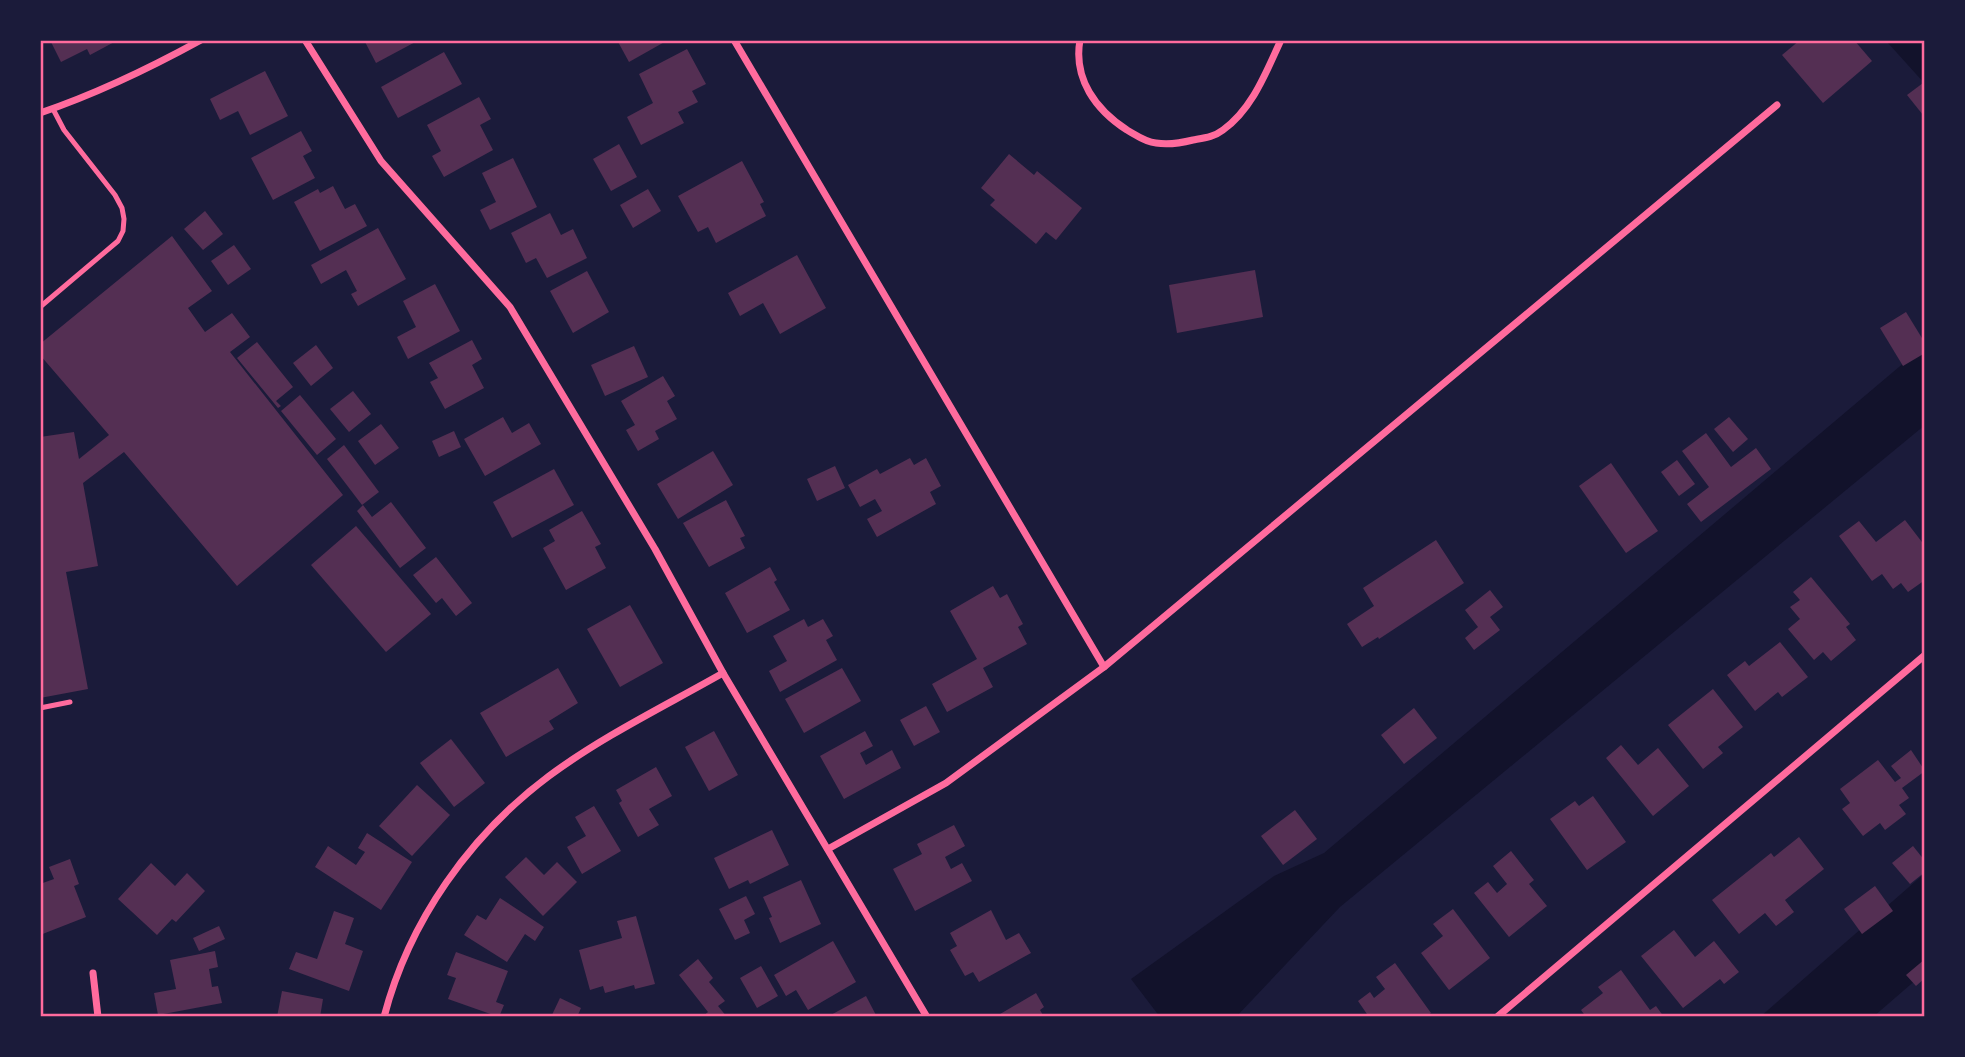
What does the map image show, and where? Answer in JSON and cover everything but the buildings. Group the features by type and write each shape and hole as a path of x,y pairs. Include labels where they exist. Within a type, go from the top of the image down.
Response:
{"street":[{"path":"40,113 168,58 201,40"},
{"path":"306,40 381,161 510,307 927,1017"},
{"path":"734,40 1104,667"},
{"path":"1080,40 1079,63 1087,91 1108,118 1140,138 1154,143 1178,144 1213,136 1241,114 1256,94 1280,40"},
{"path":"828,849 946,783 1104,667 1777,105"},
{"path":"1497,1017 1925,655"},
{"path":"384,1017 408,949 426,914 481,838 550,775 723,673"},
{"path":"93,972 98,1017"}],"lane":[{"path":"40,307 118,241 123,231 124,219 116,195 64,130 52,108"},
{"path":"40,708 70,702"}],"shaded area":[{"path":"1885,40 1925,40 1925,84 1888,43"},
{"path":"1925,345 1925,425 1340,907 1236,1017 1160,1017 1131,979 1274,876 1324,853"},
{"path":"1925,873 1925,972 1873,1017 1760,1017"}]}
